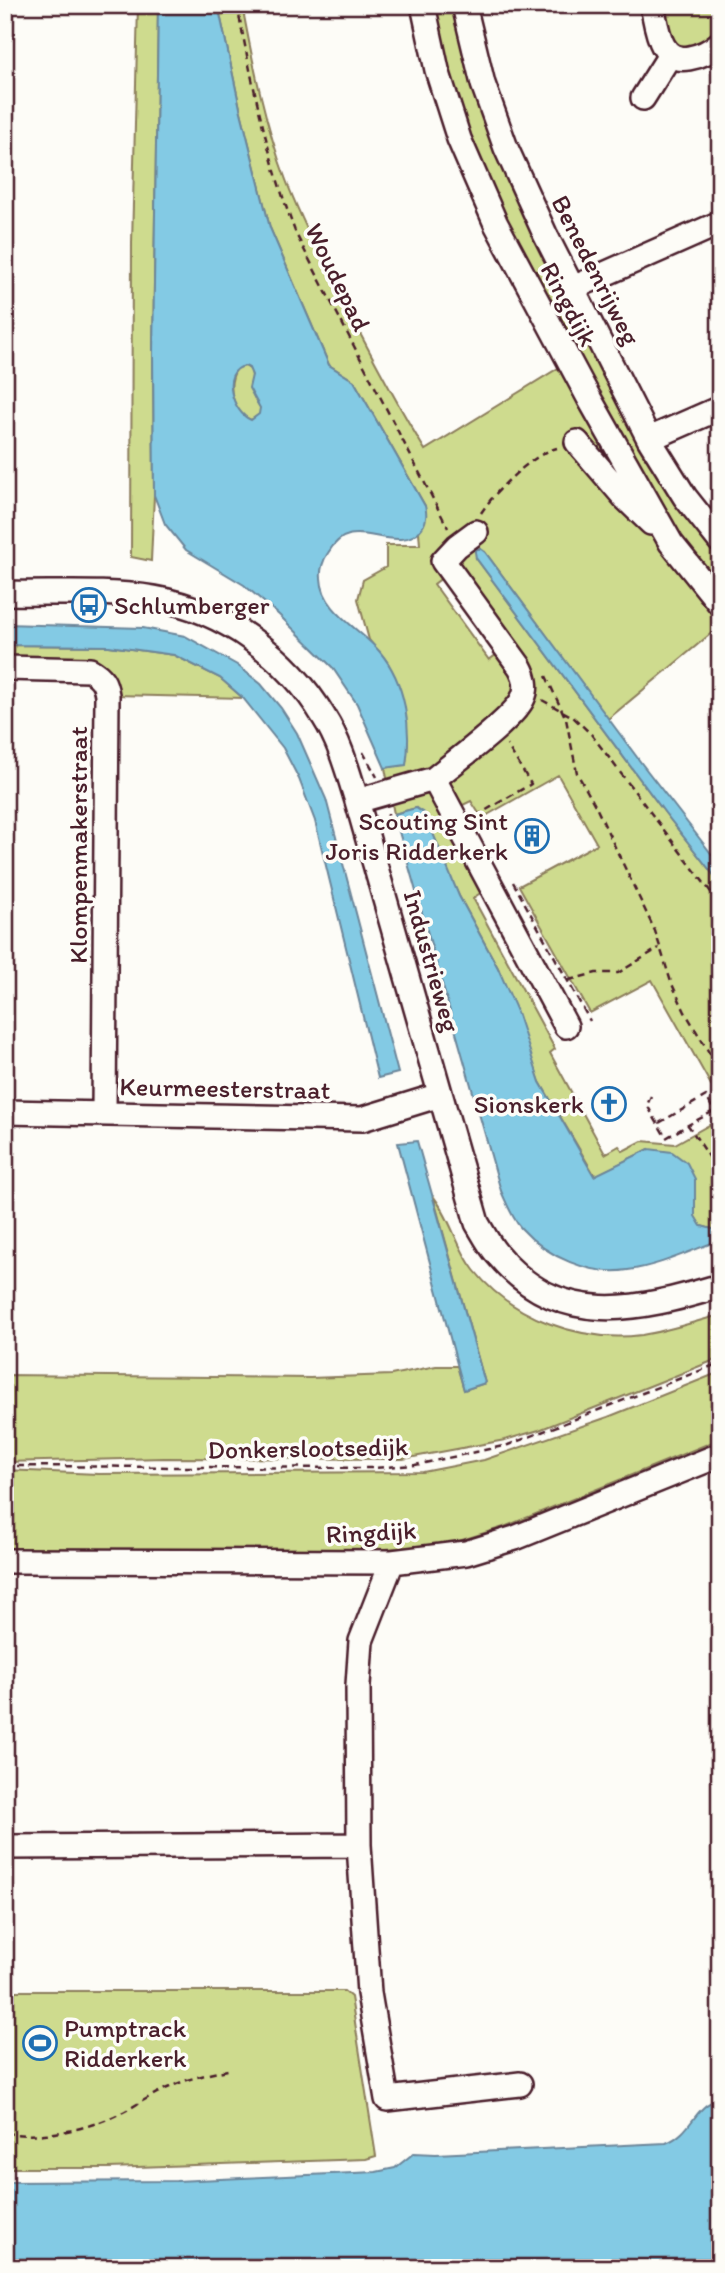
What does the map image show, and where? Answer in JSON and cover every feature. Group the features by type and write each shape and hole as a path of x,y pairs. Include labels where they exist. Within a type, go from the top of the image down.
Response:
{"street":[{"name":"Ringdijk","path":"423,5 441,82 459,139 480,191 539,308 671,542 720,604"},
{"name":"Benedenrijweg","path":"464,5 483,84 506,148 545,233 649,439 685,497 720,541"},
{"path":"652,5 662,44 670,55 682,59 690,58 706,53 720,43"},
{"path":"643,98 670,55"},
{"path":"573,288 720,223"},
{"path":"649,439 720,408"},
{"path":"577,442 625,498 671,542"},
{"path":"358,801 434,779 519,706 524,695 525,678 520,667 443,561 457,545 477,532"},
{"name":"Industrieweg","path":"5,593 118,594 180,603 233,627 279,662 304,687 325,718 338,744 358,801 477,1223 496,1254 521,1279 576,1306 620,1309 673,1300 720,1286"},
{"name":"Klompenmakerstraat","path":"5,668 90,670 100,676 105,684 104,1113"},
{"path":"434,779 566,1026"},
{"name":"Keurmeesterstraat","path":"5,1112 362,1119 440,1095"},
{"name":"Ringdijk","path":"5,1561 392,1562 466,1553 516,1538 720,1455"},
{"path":"392,1562 361,1641 358,1685 359,1845 369,1993 387,2099 520,2084"},
{"path":"5,1847 359,1845"}],"path":[{"name":"Woudepad","path":"237,5 282,199 296,234 457,545"},
{"path":"477,532 481,512 491,498 529,463 547,450 577,442"},
{"path":"543,672 561,710 577,773 655,931 659,948 685,1012 720,1071"},
{"path":"524,695 543,700 561,710 591,734 720,904"},
{"path":"476,816 531,784 496,727"},
{"path":"509,874 590,1021"},
{"path":"548,992 568,980 596,973 618,973 659,948"},
{"path":"651,1096 647,1105 666,1138 714,1111 706,1096 658,1124"},
{"path":"688,1125 720,1177"},
{"path":"716,1167 720,1159"},
{"name":"Donkerslootsedijk","path":"5,1466 373,1468 415,1465 508,1445 720,1363"},
{"path":"5,2133 52,2134 90,2125 127,2110 173,2085 228,2070"}],"green space":[{"path":"138,5 158,5 153,353 154,495 151,561 131,557 132,243"},
{"path":"218,5 242,5 266,116 292,196 353,320 425,450 565,364 668,548 720,615 720,626 608,719 485,552 476,558 720,883 720,1101 652,980 590,1013 519,886 597,844 558,775 482,818 471,801 440,816 482,892 473,898 555,1049 550,1053 605,1154 619,1146 623,1151 642,1141 675,1144 720,1119 720,1231 701,1226 649,1149 595,1176 540,1082 498,968 416,808 394,814 385,768 406,764 408,741 402,696 388,663 369,640 358,599 363,580 386,567 386,545 420,545 419,532 425,506 354,381 329,365 270,228","holes":["442,578 497,654 489,660 434,584"]},
{"path":"430,5 457,5 474,76 682,507 720,555 720,596 684,553 468,149"},
{"path":"659,5 714,5 718,23 717,34 710,43 701,47 675,48"},
{"path":"245,366 251,370 252,392 260,407 260,414 251,420 235,405 232,390 237,368"},
{"path":"5,645 109,646 174,655 220,678 243,698 114,695 114,685 5,662"},
{"path":"433,1196 474,1270 508,1302 528,1314 572,1331 619,1336 652,1333 720,1315 720,1358 539,1430 505,1440 403,1459 164,1458 5,1462 5,1375 310,1378 391,1375 436,1366 457,1366 464,1390 485,1383"},
{"path":"720,1372 720,1439 504,1527 449,1544 296,1556 5,1554 5,1470 98,1474 423,1472 484,1460 608,1417"},
{"path":"5,1991 344,1991 351,1997 376,2156 366,2159 109,2168 5,2168"}],"water":[{"path":"158,5 218,5 270,228 329,365 354,381 425,506 426,518 418,533 401,539 362,534 344,537 328,553 321,572 323,590 335,610 380,652 395,677 407,720 406,765 385,768 357,704 332,667 244,585 186,550 165,524 154,495 153,353","holes":["245,366 252,375 249,388 260,408 259,414 251,420 234,401 231,383 237,369"]},
{"path":"477,549 485,552 720,865 720,883 476,558"},
{"path":"5,624 143,628 185,636 237,665 261,684 297,733 326,799 398,1073 378,1078 315,821 299,779 283,748 243,698 220,678 174,655 109,646 5,645"},
{"path":"416,808 425,814 459,896 498,968 516,1009 540,1082 594,1176 649,1149 672,1152 687,1163 695,1179 695,1216 701,1226 720,1231 720,1240 651,1265 628,1270 599,1270 556,1256 543,1248 518,1224 501,1191 394,814"},
{"path":"417,1141 485,1383 464,1390 398,1143"},
{"path":"720,2099 720,2268 5,2268 5,2182 176,2181 376,2172 395,2168 414,2153 666,2143 682,2132 704,2107"}],"place":[{"name":"Schlumberger","path":"89,605"},
{"name":"Scouting Sint Joris Ridderkerk","path":"532,836"},
{"name":"Sionskerk","path":"609,1104"},
{"name":"Pumptrack Ridderkerk","path":"40,2043"}]}
